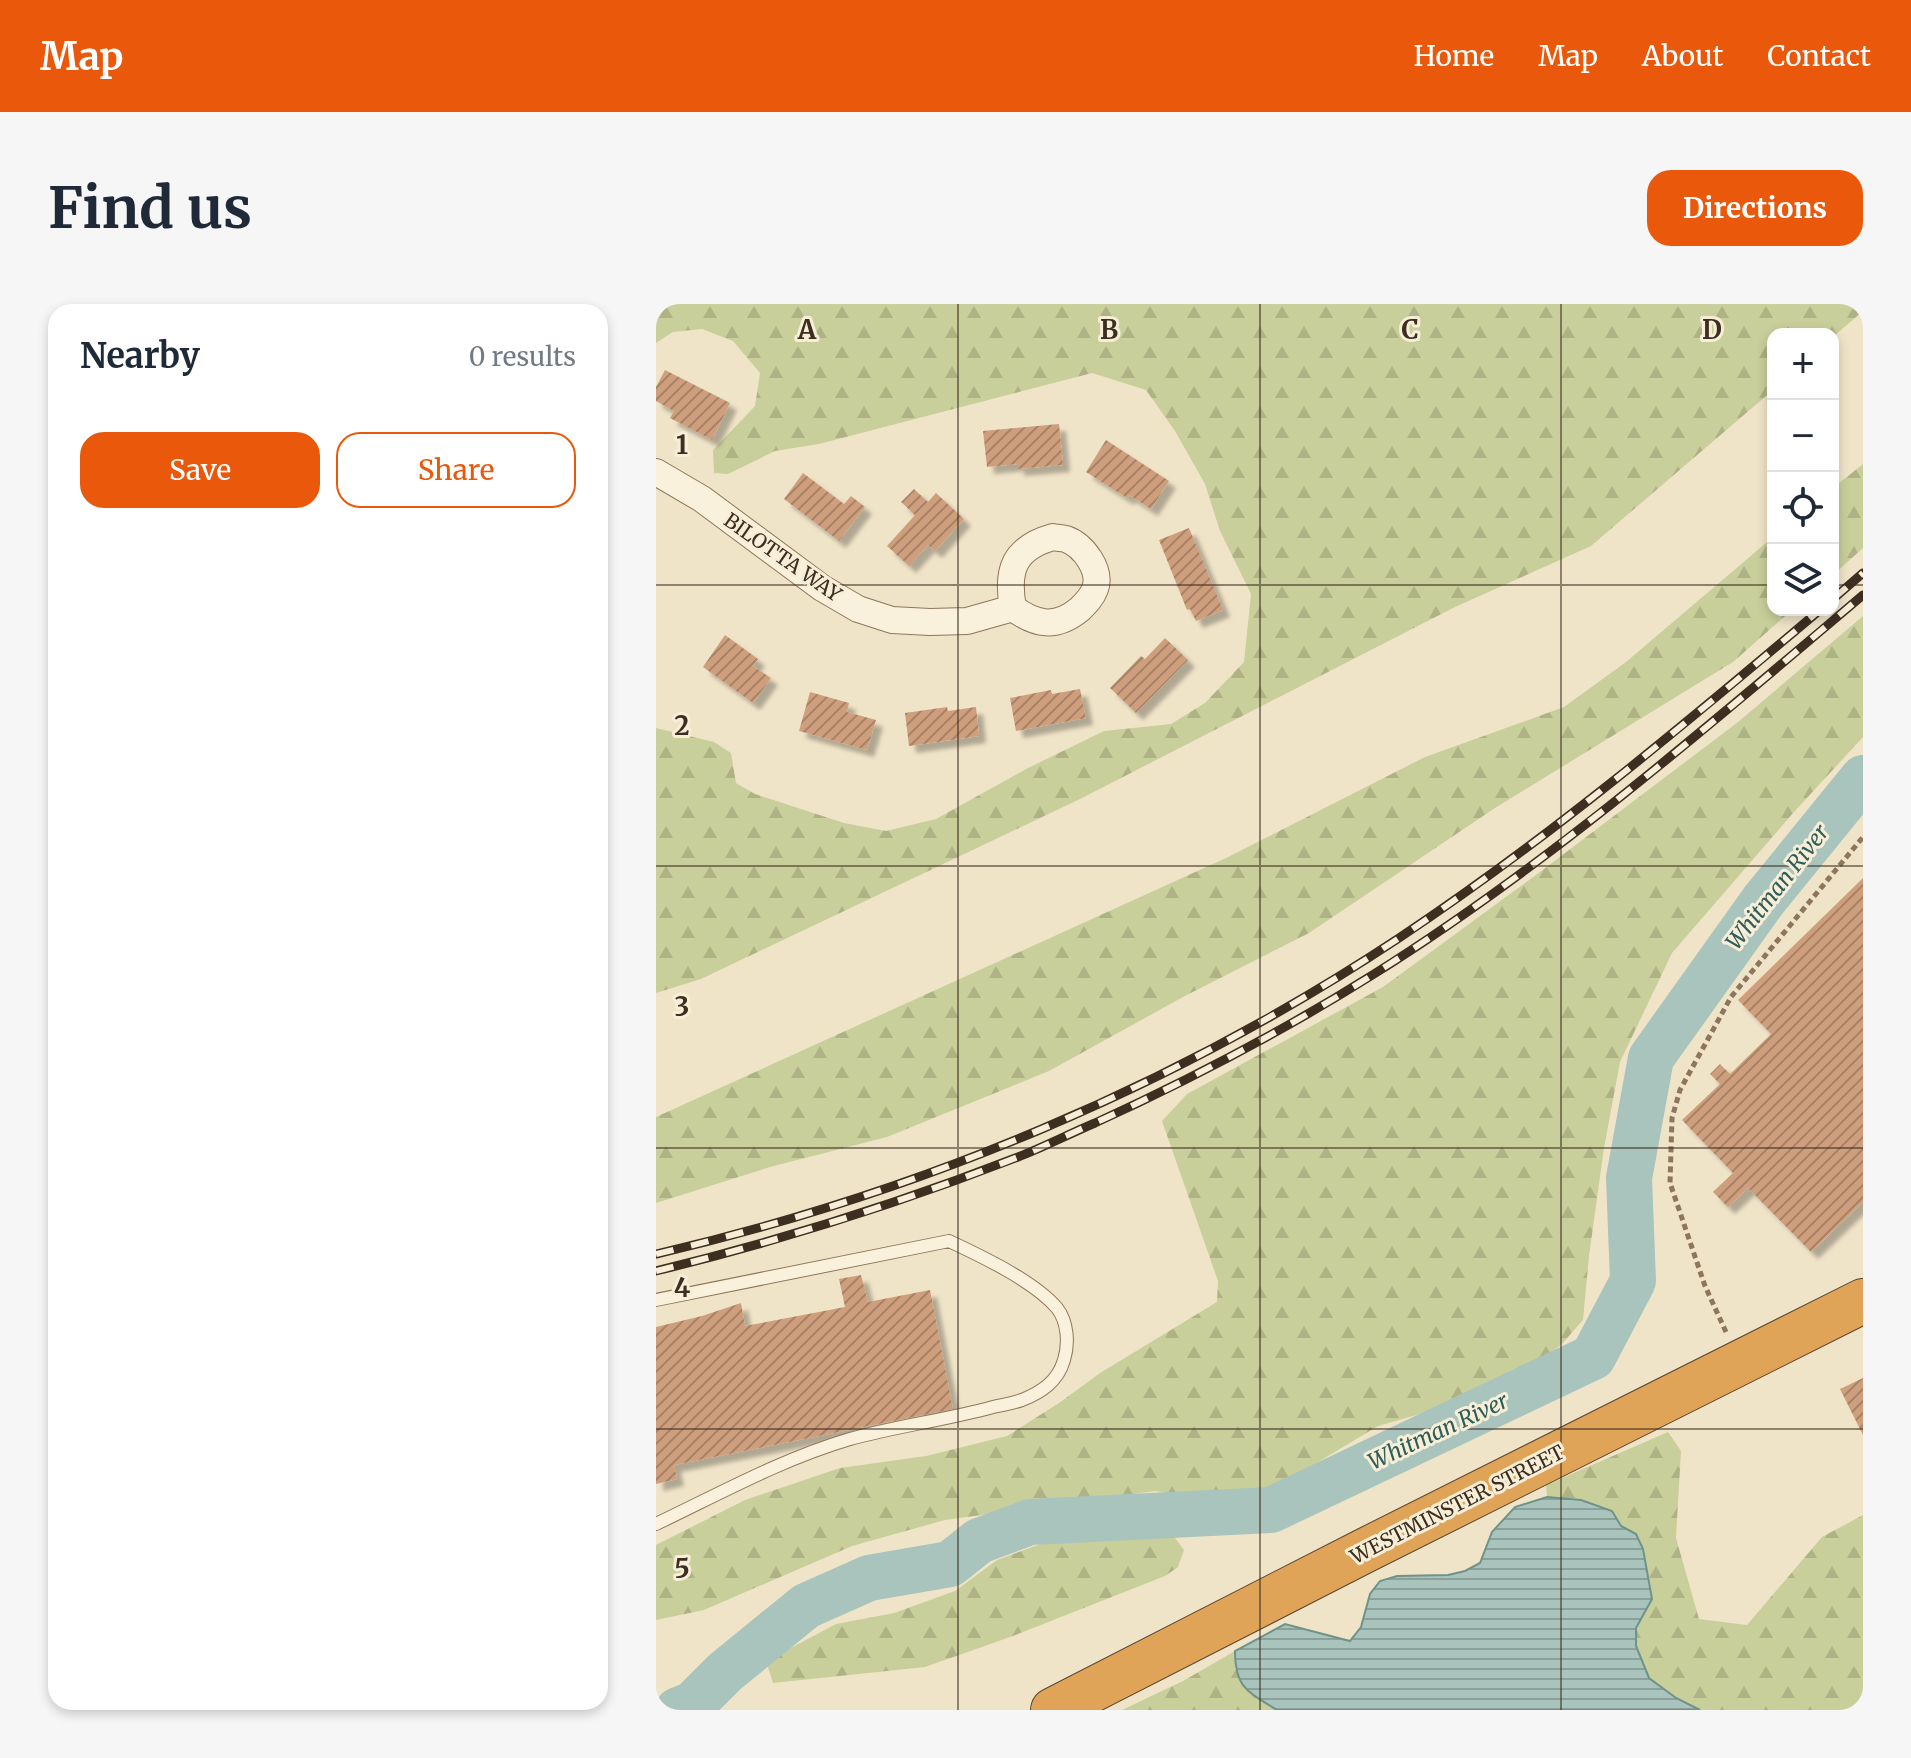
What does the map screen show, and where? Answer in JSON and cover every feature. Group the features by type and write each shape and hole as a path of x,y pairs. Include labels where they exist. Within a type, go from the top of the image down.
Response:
{"highway":[{"name":"WESTMINSTER STREET","path":"1053,1710 1863,1301"}],"street":[{"name":"BILOTTA WAY","path":"656,472 702,499 822,588 858,609 892,620 930,622 967,621 1013,608"}],"lane":[{"path":"656,1300 949,1241 994,1263 1058,1309 1066,1326 1067,1350 1060,1371 1049,1386 1023,1399 851,1439 791,1459 656,1524"}],"path":[{"path":"1739,1363 1705,1286 1670,1183 1672,1118 1680,1090 1731,997 1863,837"}],"green space":[{"path":"656,304 1863,304 1863,311 1839,332 1839,328 1767,328 1767,395 1591,546 1455,607 1080,799 701,979 656,993 656,728 714,742 731,753 736,783 755,794 844,823 886,831 936,819 1028,768 1104,731 1171,724 1205,703 1244,662 1251,594 1220,531 1205,484 1175,431 1146,390 1092,373 819,444 775,451 728,474 714,473 713,450 755,406 760,373 733,341 702,329 673,332 656,343"},
{"path":"1863,464 1863,548 1839,570 1839,544 1839,483"},
{"path":"1767,542 1767,616 1785,616 1733,662 1495,808 1309,933 1183,997 1049,1071 887,1137 770,1167 656,1203 656,1117 1226,858 1425,757 1564,707 1626,662"},
{"path":"1863,616 1863,737 1672,953 1620,1062 1604,1148 1583,1320 1561,1345 1497,1392 1378,1426 1257,1497 1210,1500 1155,1491 945,1520 852,1546 704,1610 656,1620 656,1545 745,1500 840,1468 926,1456 1007,1436 1100,1373 1217,1302 1218,1281 1162,1121 1187,1094 1383,987 1738,722"},
{"path":"1668,1432 1681,1451 1676,1538 1699,1619 1747,1625 1822,1537 1863,1515 1863,1710 1700,1710 1676,1698 1649,1678 1636,1646 1636,1629 1652,1599 1621,1526 1612,1511 1581,1500 1547,1497 1546,1485"},
{"path":"1170,1531 1184,1550 1178,1567 1165,1576 1013,1636 925,1667 773,1683 766,1661 836,1624 894,1613 955,1591 997,1560 1054,1539"},
{"path":"1235,1651 1235,1669 1253,1695 1277,1710 1122,1710 1183,1681"}],"water":[{"path":"1547,1497 1581,1500 1612,1511 1621,1526 1636,1534 1643,1549 1652,1599 1636,1628 1636,1646 1649,1678 1676,1698 1700,1710 1277,1710 1245,1688 1237,1673 1235,1651 1285,1624 1350,1641 1361,1627 1370,1594 1380,1581 1397,1576 1448,1575 1465,1571 1480,1563 1492,1532 1515,1507"}],"building":[{"path":"665,370 730,403 712,440 670,418 674,411 656,401 656,387"},
{"path":"1059,424 1063,465 1017,469 1017,464 987,467 983,431"},
{"path":"1106,440 1169,481 1151,509 1086,472"},
{"path":"803,473 844,504 851,496 865,507 839,541 784,499"},
{"path":"914,489 928,502 936,493 964,519 935,551 928,545 909,566 887,546 915,515 901,502"},
{"path":"1189,528 1223,610 1196,621 1190,609 1187,610 1159,540"},
{"path":"725,635 758,659 753,666 771,678 753,703 703,667"},
{"path":"1165,638 1188,660 1136,713 1110,688 1141,656 1145,659"},
{"path":"1080,689 1086,718 1016,731 1010,698 1051,690 1052,694"},
{"path":"810,692 849,703 847,712 876,720 867,750 799,731"},
{"path":"947,707 948,711 976,707 979,736 909,746 905,713"},
{"path":"1863,878 1863,1202 1811,1252 1748,1188 1728,1207 1713,1192 1733,1173 1682,1120 1720,1084 1710,1074 1720,1064 1730,1074 1771,1034 1738,1000"},
{"path":"861,1275 868,1302 930,1290 953,1409 674,1465 677,1479 656,1484 656,1327 741,1303 745,1326 845,1307 839,1279"},
{"path":"1863,1378 1863,1435 1840,1389"}],"waterway":[{"name":"Whitman River","path":"678,1710 693,1704 725,1672 806,1606 869,1578 950,1564 979,1541 1030,1522 1271,1510 1593,1357 1633,1281 1629,1178 1651,1058 1763,901 1863,778"}],"railway":[{"path":"1839,594 1863,573"},
{"path":"656,1271 839,1220 1018,1157 1167,1089 1272,1034 1439,932 1564,841 1863,595"},
{"path":"656,1254 851,1200 947,1166 1042,1129 1225,1042 1399,938 1508,862 1666,738 1813,616"}]}
